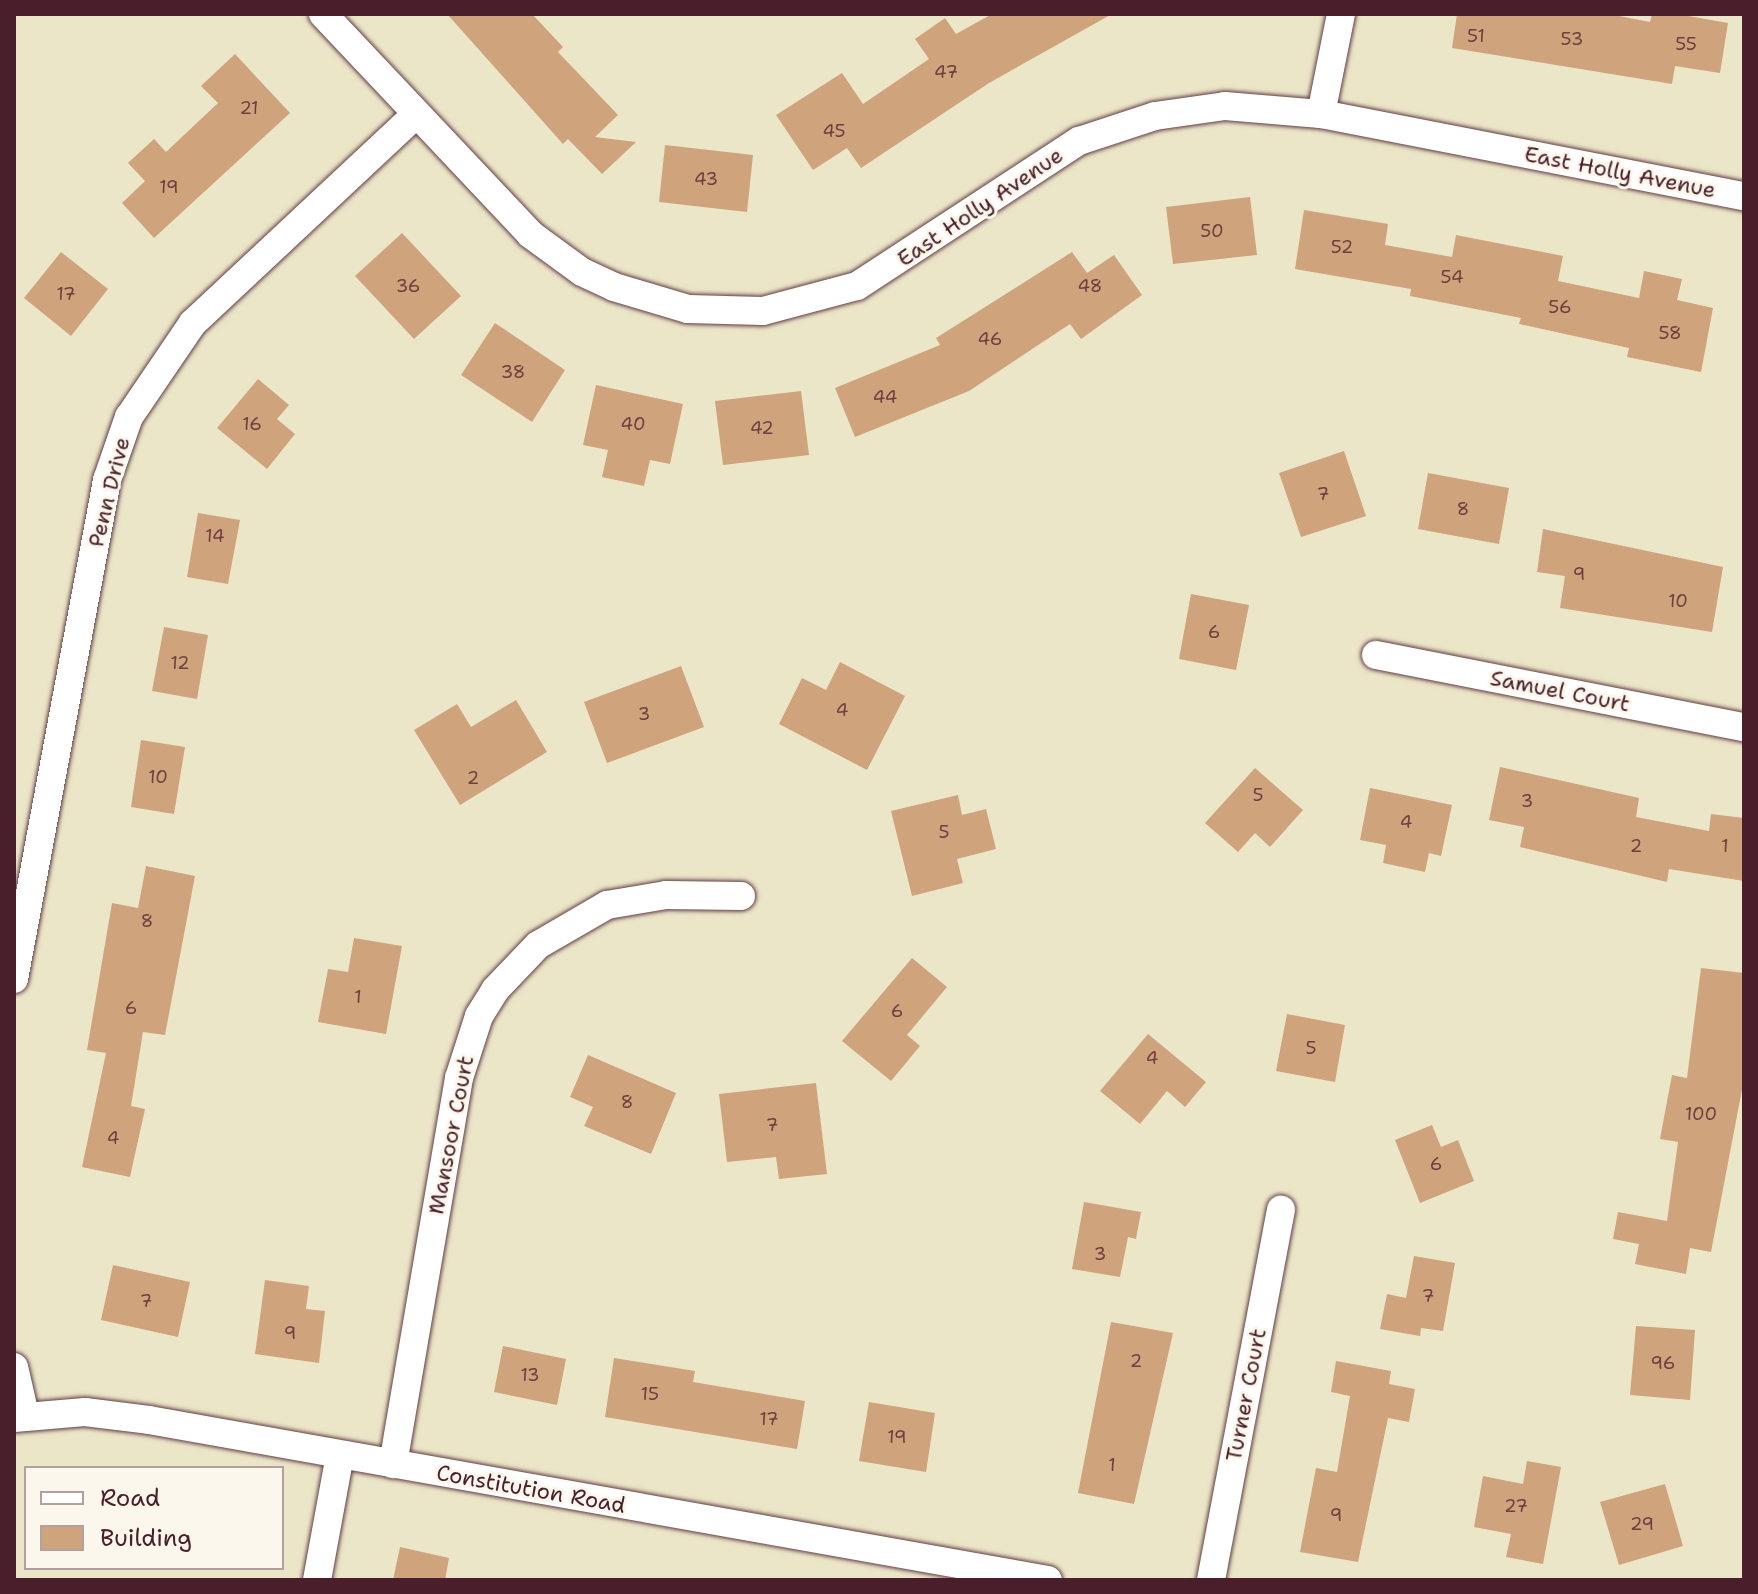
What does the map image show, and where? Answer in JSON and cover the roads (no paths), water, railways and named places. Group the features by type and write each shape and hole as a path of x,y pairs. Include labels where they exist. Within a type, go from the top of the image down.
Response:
{"street":[{"name":"East Holly Avenue","path":"323,14 530,234 582,272 650,301 726,312 793,306 857,286 1047,159 1118,125 1225,106 1321,114 1744,196"},
{"path":"1321,114 1341,14"},
{"name":"Penn Drive","path":"14,979 107,480 129,417 193,323 416,114"},
{"name":"Samuel Court","path":"1376,655 1744,727"},
{"name":"Mansoor Court","path":"393,1464 459,1078 479,1016 495,990 538,945 607,905 666,895 741,896"},
{"name":"Turner Court","path":"1211,1580 1281,1210"},
{"path":"14,1367 20,1416"},
{"name":"Constitution Road","path":"20,1416 85,1412 149,1420 945,1571 1048,1580"},
{"path":"317,1580 340,1455"}]}
